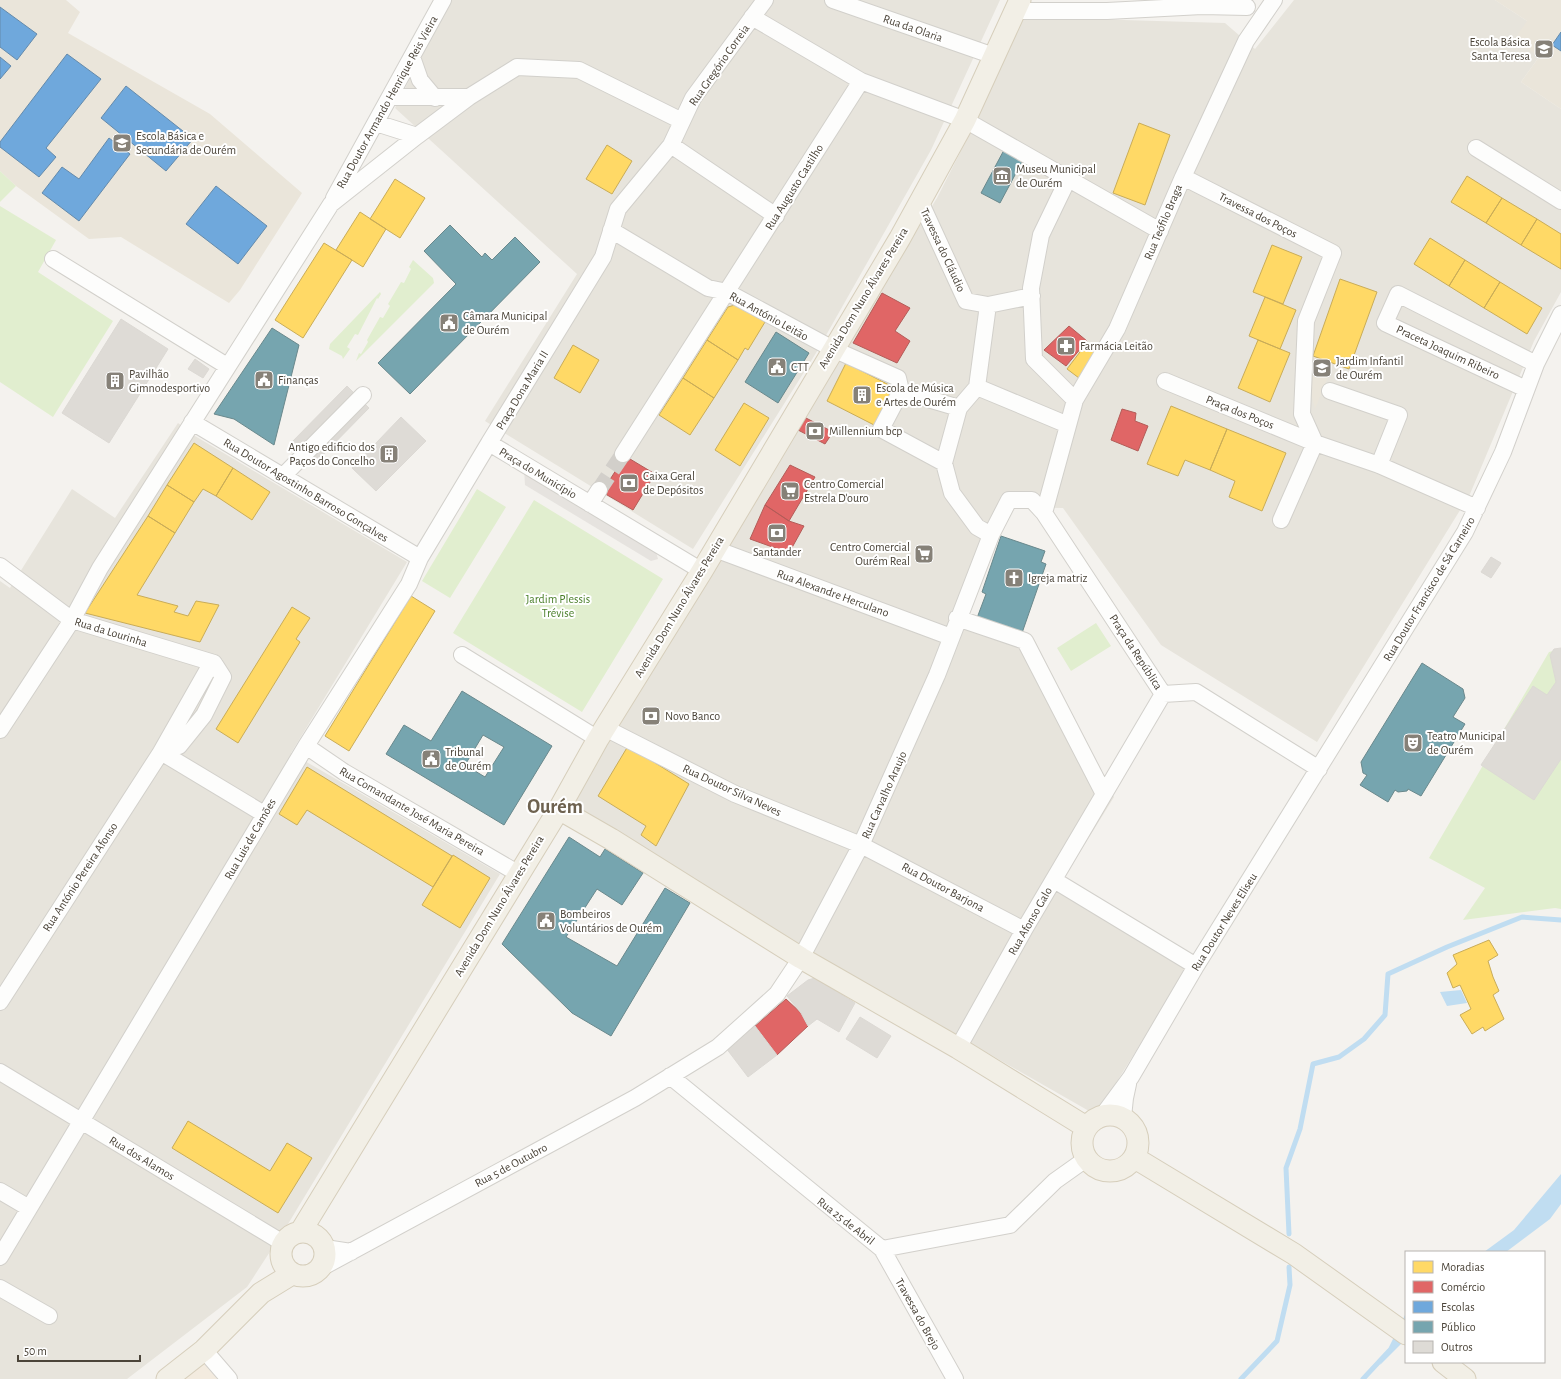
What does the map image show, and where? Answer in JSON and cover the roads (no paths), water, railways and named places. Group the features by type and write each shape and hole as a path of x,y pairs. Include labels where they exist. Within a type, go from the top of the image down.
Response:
{"main road":[{"name":"Avenida Dom Nuno Álvares Pereira","path":"315,1239 318,1204 559,809 602,733 702,571 920,201 965,120 1017,5"},
{"path":"559,809 611,839 801,958 958,1048 1086,1127"},
{"path":"1113,1116 1135,1127 1139,1143 1135,1158 1120,1171 1101,1171 1086,1159 1081,1143 1086,1127 1113,1116"},
{"path":"1135,1158 1294,1254 1405,1333"},
{"path":"167,1379 204,1350 261,1293 286,1258 294,1233 315,1239 325,1255 319,1269 306,1276 286,1258"},
{"path":"1444,1363 1465,1379"}],"street":[{"name":"Rua Doutor Armando Henrique Reis Vieira","path":"0,730 72,620 100,568 331,204 443,0"},
{"name":"Rua Gregório Correia","path":"611,230 618,209 671,145 693,98 765,0"},
{"name":"Rua da Olaria","path":"833,0 994,56"},
{"path":"1246,41 1274,0"},
{"path":"1017,5 1107,11 1247,4 1246,41"},
{"path":"752,18 861,81 965,120 1160,231"},
{"name":"Rua Teófilo Braga","path":"1044,513 1075,400 1117,329 1182,177 1246,41"},
{"path":"412,56 420,80 435,98"},
{"path":"331,204 469,97 517,67 579,70 682,121"},
{"name":"Rua Augusto Castilho","path":"622,454 728,292 861,81"},
{"path":"390,96 435,98 469,97"},
{"path":"376,123 417,136"},
{"path":"671,145 776,216"},
{"path":"1476,148 1561,201"},
{"name":"Travessa dos Poços","path":"1182,177 1333,253 1306,321 1302,414 1315,443"},
{"path":"1068,179 1041,235 1031,288 1034,359 1075,400"},
{"name":"Travessa do Cláudio","path":"920,201 966,301 988,304"},
{"name":"Rua António Leitão","path":"611,230 708,288 728,292 833,350 898,378 901,391"},
{"name":"Praça Dona Maria II","path":"489,443 603,257 611,230"},
{"path":"53,259 227,366"},
{"name":"Praceta Joaquim Ribeiro","path":"1526,389 1385,323 1398,294 1536,364"},
{"path":"991,535 977,527 952,493 944,463 959,408 977,387 988,304 1032,296"},
{"name":"Rua Doutor Francisco de Sá Carneiro","path":"1319,769 1465,532 1503,452 1536,364 1561,314"},
{"name":"Praça dos Poços","path":"1165,381 1315,443 1379,466 1477,508"},
{"path":"977,387 1068,426"},
{"path":"944,463 881,429 901,391 959,408"},
{"path":"1330,391 1399,415 1379,466"},
{"path":"284,476 363,395"},
{"name":"Rua Doutor Agostinho Barroso Gonçalves","path":"192,422 420,558"},
{"name":"Praça do Município","path":"420,558 489,443 702,571"},
{"path":"1280,520 1315,443"},
{"path":"590,504 599,490"},
{"name":"Rua Carvalho Araujo","path":"670,1076 718,1047 777,994 801,958 861,845 937,675 957,618 991,535 1009,500 1032,500 1044,513"},
{"name":"Praça da República","path":"1044,513 1163,694 1104,794"},
{"name":"Rua Alexandre Herculano","path":"715,549 951,637"},
{"name":"Rua Luis de Camões","path":"0,1257 264,814 409,584 420,558"},
{"name":"Rua da Lourinha","path":"0,566 72,620 214,663"},
{"path":"957,618 1024,641 1104,794"},
{"name":"Rua Doutor Silva Neves","path":"462,655 602,733 735,794 861,845"},
{"name":"Rua António Pereira Afonso","path":"0,1002 161,752 206,671 214,663"},
{"path":"1163,694 1196,692 1319,769"},
{"name":"Rua Comandante José Maria Pereira","path":"306,746 344,772 519,874"},
{"path":"161,752 264,814"},
{"name":"Rua Doutor Neves Eliseu","path":"1113,1116 1125,1098 1130,1077 1196,966 1319,769"},
{"name":"Rua Afonso Galo","path":"958,1048 1024,930 1104,794"},
{"name":"Rua Doutor Barjona","path":"861,845 1024,930"},
{"path":"1054,880 1196,966"},
{"name":"Rua dos Alamos","path":"0,1072 81,1121 286,1258"},
{"name":"Rua 25 de Abril","path":"670,1076 882,1249 1010,1225 1055,1181 1086,1159"},
{"name":"Rua 5 de Outubro","path":"319,1269 635,1098 670,1076"},
{"path":"0,1191 29,1208"},
{"path":"315,1239 351,1252"},
{"name":"Travessa do Brejo","path":"882,1249 955,1379"},
{"path":"0,1288 49,1316"},
{"path":"204,1350 229,1379"}],"water":[{"path":"1461,990 1467,1003 1447,1006 1440,992"},
{"path":"1561,1174 1561,1204 1550,1219 1507,1251 1485,1251 1514,1230"},
{"path":"1405,1315 1405,1340 1380,1365"}],"waterway":[{"path":"1289,1234 1286,1168 1300,1129 1313,1064 1339,1057 1364,1039 1385,1015 1388,974 1447,947 1522,917 1561,920"},
{"path":"1241,1379 1277,1341 1290,1285 1289,1267"},
{"path":"1363,1379 1389,1351"}],"tunnel":[{"path":"599,490 623,454"}],"place":[{"name":"Escola Básica Santa Teresa","path":"1544,49"},
{"name":"Escola Básica e Secundária de Ourém","path":"122,143"},
{"name":"Museu Municipal de Ourém","path":"1002,176"},
{"name":"Câmara Municipal de Ourém","path":"449,323"},
{"name":"Farmácia Leitão","path":"1066,346"},
{"name":"CTT","path":"777,367"},
{"name":"Jardim Infantil de Ourém","path":"1322,368"},
{"name":"Finanças","path":"264,380"},
{"name":"Pavilhão Gimnodesportivo","path":"115,381"},
{"name":"Escola de Música e Artes de Ourém","path":"862,395"},
{"name":"Millennium bcp","path":"815,431"},
{"name":"Antigo edificio dos Paços do Concelho","path":"389,454"},
{"name":"Caixa Geral de Depósitos","path":"629,483"},
{"name":"Centro Comercial Estrela D'ouro","path":"790,491"},
{"name":"Santander","path":"777,533"},
{"name":"Centro Comercial Ourém Real","path":"924,554"},
{"name":"Igreja matriz","path":"1014,578"},
{"name":"Novo Banco","path":"651,716"},
{"name":"Teatro Municipal de Ourém","path":"1413,743"},
{"name":"Tribunal de Ourém","path":"431,759"},
{"name":"Bombeiros Voluntários de Ourém","path":"546,921"}],"district":[{"name":"Ourém","path":"555,807"}],"park label":[{"name":"Jardim Plessis Trévise","path":"558,606"}]}
